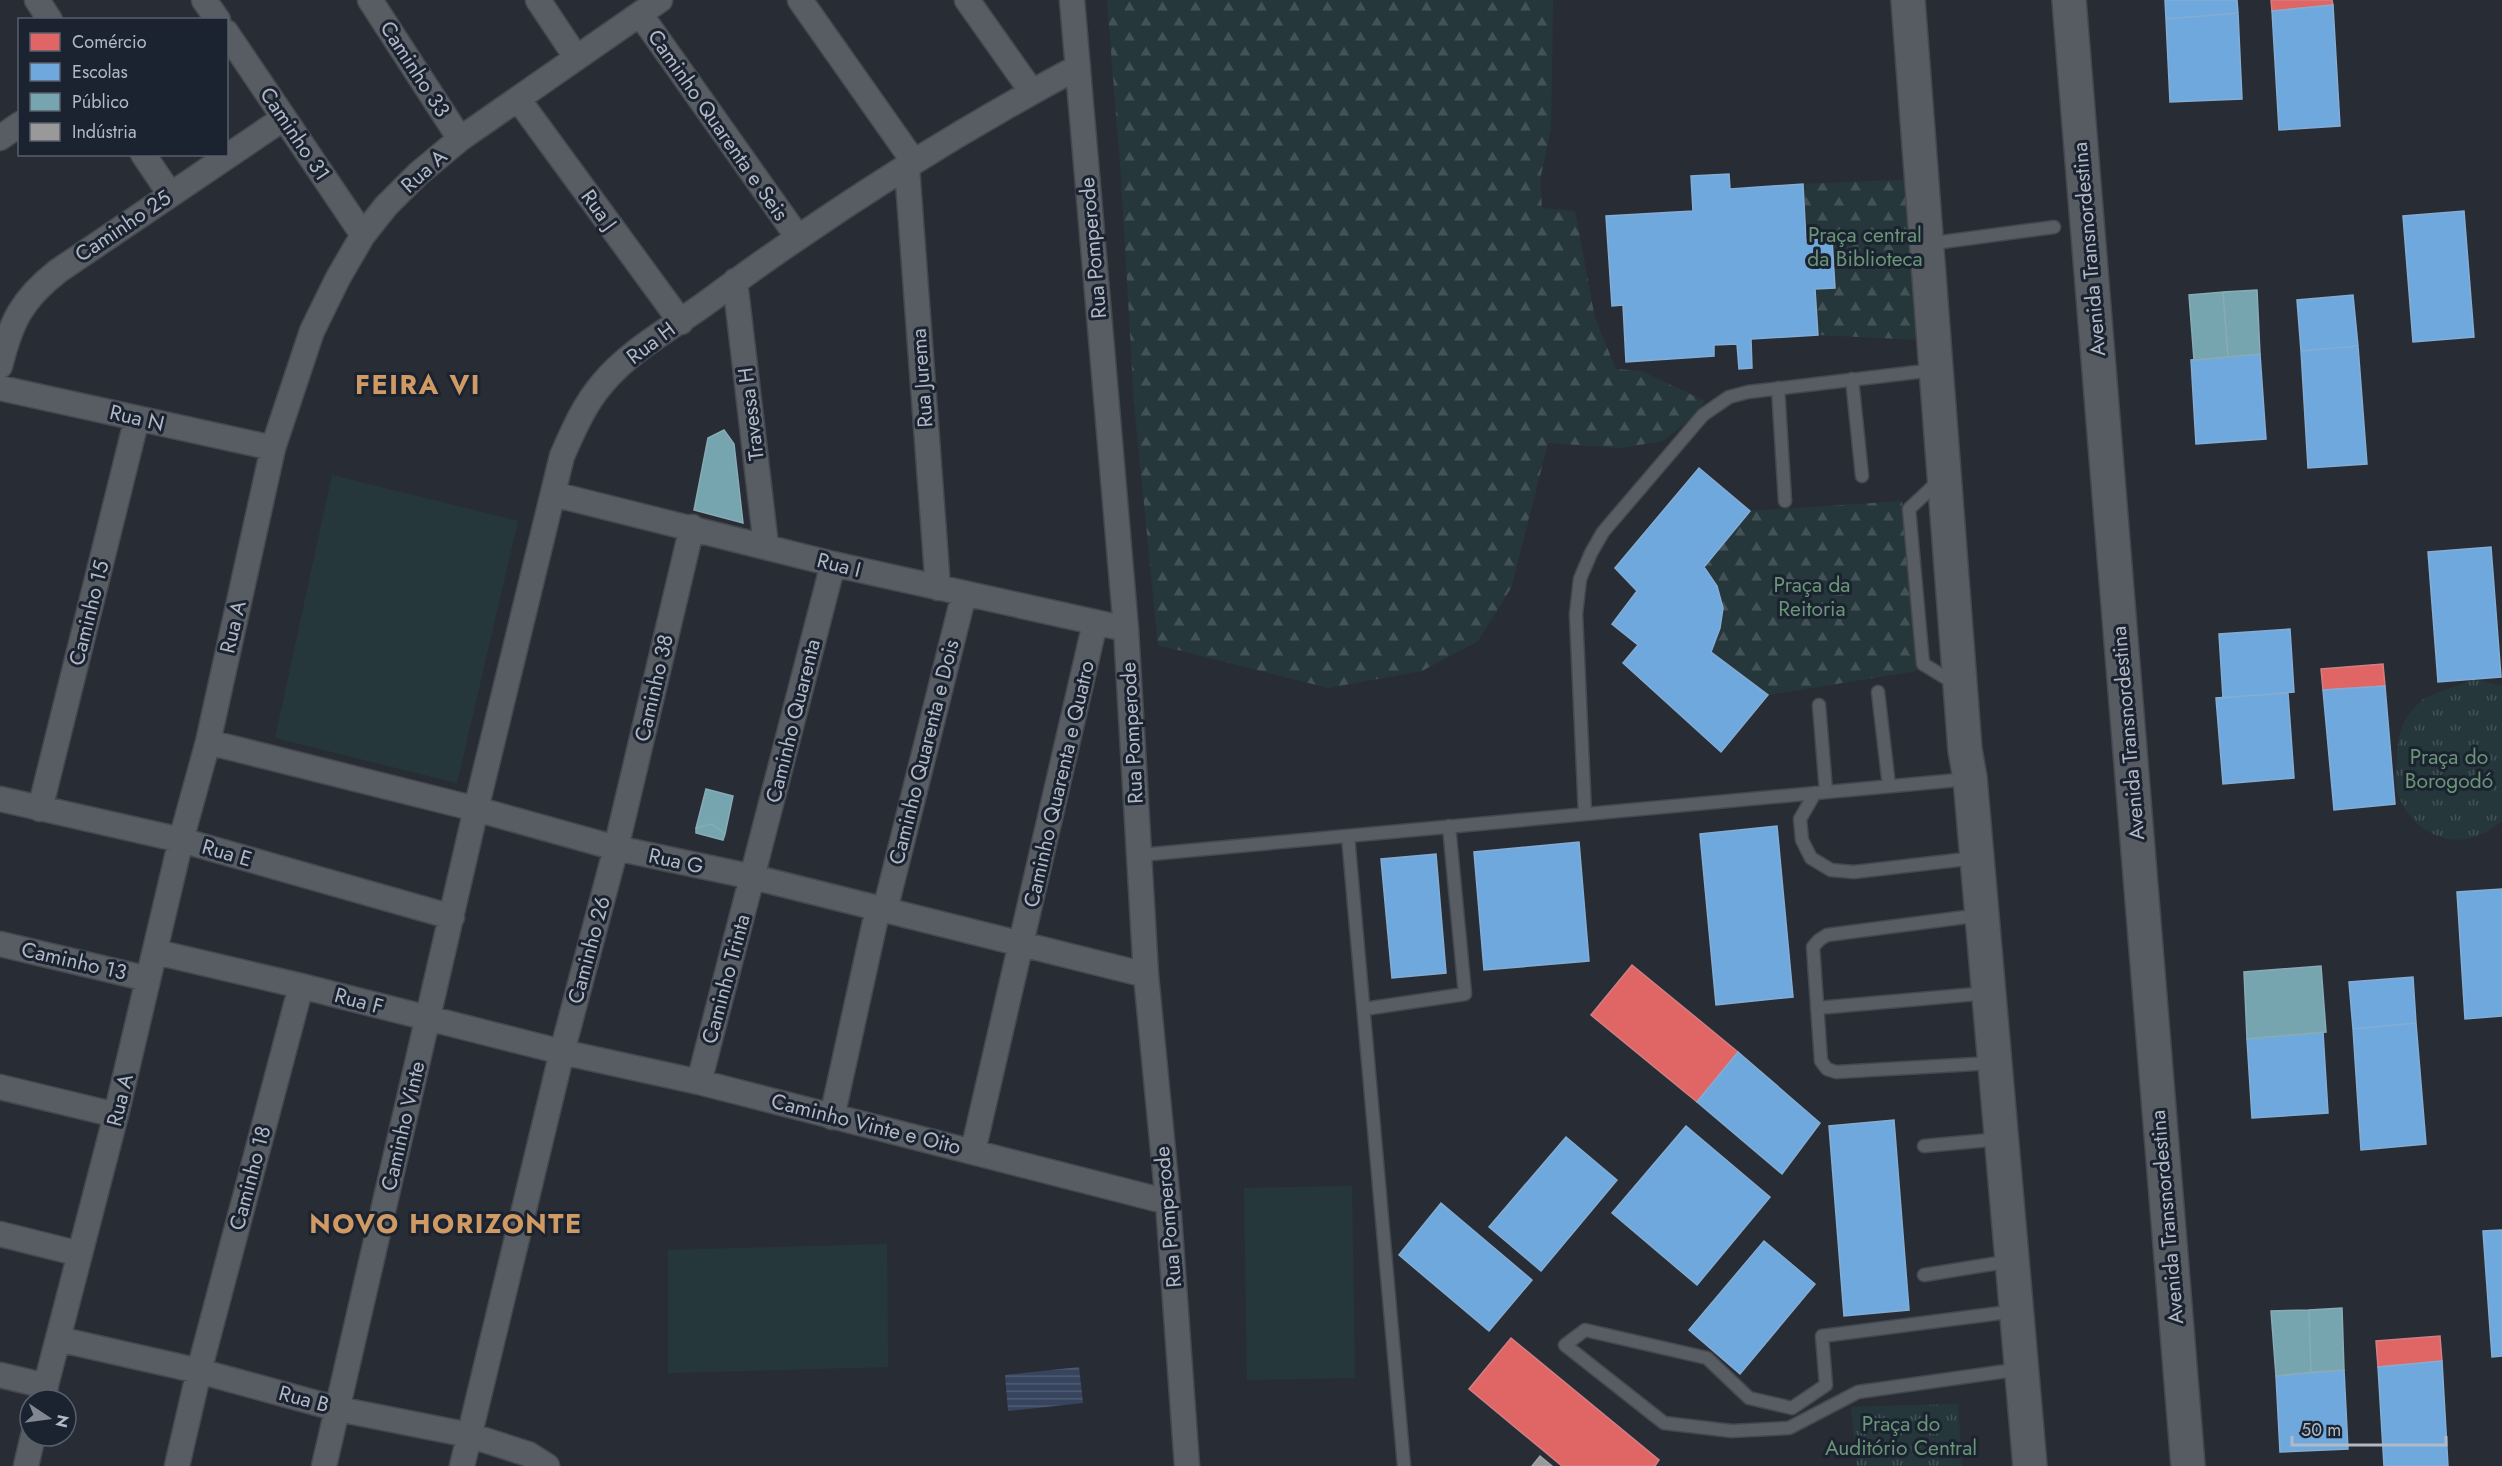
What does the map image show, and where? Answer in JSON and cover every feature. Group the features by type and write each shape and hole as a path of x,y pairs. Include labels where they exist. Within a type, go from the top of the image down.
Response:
{"street":[{"path":"37,0 49,18"},
{"path":"204,0 217,18"},
{"name":"Caminho 33","path":"370,0 460,139"},
{"path":"538,0 576,57"},
{"name":"Rua A","path":"45,1388 116,1115 181,840 208,742 273,448 312,331 338,278 363,235 386,206 418,174 460,139 660,0"},
{"path":"800,0 911,165"},
{"path":"967,0 1032,92"},
{"name":"Rua Pomperode","path":"1072,0 1145,854 1146,975 1168,1202 1187,1466"},
{"path":"1908,0 1965,750 1970,778 2030,1466"},
{"name":"Avenida Transnordestina","path":"2069,0 2187,1466"},
{"name":"Caminho Quarenta e Seis","path":"640,14 797,236"},
{"name":"Caminho 31","path":"228,35 363,235"},
{"name":"Rua H","path":"452,917 476,808 562,456 579,419 602,384 636,352 797,236 1078,66"},
{"name":"Rua J","path":"518,99 681,321"},
{"name":"Caminho 25","path":"0,366 8,333 19,309 36,288 57,271 285,118"},
{"path":"0,138 18,125"},
{"path":"143,156 171,194"},
{"name":"Rua Jurema","path":"911,165 938,588"},
{"name":"Travessa H","path":"735,281 766,546"},
{"name":"Rua N","path":"0,388 273,448"},
{"name":"Caminho 15","path":"40,809 137,418"},
{"name":"Rua I","path":"553,494 833,564 1126,629"},
{"name":"Caminho 38","path":"616,848 692,527"},
{"name":"Caminho Quarenta","path":"753,877 833,564"},
{"name":"Caminho Quarenta e Dois","path":"832,1118 882,909 964,594"},
{"name":"Caminho Quarenta e Quatro","path":"973,1151 1023,944 1095,623"},
{"name":"Rua G","path":"208,742 476,808 616,848 753,877 1146,975"},
{"name":"Rua E","path":"0,799 181,840 452,917"},
{"name":"Caminho 26","path":"462,1466 562,1052 616,848"},
{"name":"Caminho Trinta","path":"699,1082 753,877"},
{"name":"Caminho Vinte","path":"324,1466 452,917"},
{"name":"Caminho 13","path":"0,944 148,979"},
{"name":"Rua F","path":"156,952 562,1052"},
{"name":"Caminho 18","path":"177,1466 199,1371 301,986"},
{"name":"Caminho Vinte e Oito","path":"562,1052 699,1082 832,1118 973,1151 1168,1202"},
{"path":"0,1087 116,1115"},
{"path":"0,1234 80,1254"},
{"name":"Rua B","path":"57,1339 199,1371 338,1409 469,1435 528,1454 547,1466"},
{"path":"0,1375 32,1388"},
{"path":"26,1466 30,1448"}],"lane":[{"path":"1925,245 2054,227"},
{"path":"1585,814 1576,614 1580,579 1603,532 1703,415 1729,397 1778,388 1935,370"},
{"path":"1852,379 1862,476"},
{"path":"1778,388 1785,501"},
{"path":"1878,692 1889,786"},
{"path":"1819,705 1821,792 1800,819 1802,840 1811,858 1831,870 1854,872 1977,857"},
{"path":"1145,854 1970,778"},
{"path":"1364,1009 1465,994 1449,826"},
{"path":"1348,836 1404,1466"},
{"path":"1982,915 1827,934 1818,940 1813,947 1821,1061 1827,1069 1836,1072 1995,1063"},
{"path":"1817,1008 1989,993"},
{"path":"1924,1146 2002,1139"},
{"path":"1924,1275 2012,1261"},
{"path":"2017,1311 1822,1336 1826,1385 1792,1408 1749,1398 1707,1358 1585,1330 1565,1345 1664,1423 1732,1431 1789,1428 1858,1392 2022,1369"}],"green space":[{"path":"1107,0 1553,0 1551,128 1540,180 1542,208 1575,211 1595,318 1616,369 1641,371 1705,401 1692,418 1663,441 1621,448 1548,443 1511,588 1478,641 1422,671 1328,688 1158,645 1134,403 1121,177"},
{"name":"Praça central da Biblioteca","path":"1922,179 1923,340 1818,335 1803,184"},
{"path":"332,475 518,521 457,783 275,738"},
{"name":"Praça da Reitoria","path":"1902,501 1916,671 1768,695 1711,652 1719,628 1722,608 1717,589 1704,567 1750,511"},
{"name":"Praça do Borogodó","path":"2475,679 2502,686 2502,821 2474,837 2457,840 2444,838 2420,826 2403,806 2395,781 2398,749 2402,727 2421,701"},
{"path":"1352,1186 1355,1378 1247,1380 1244,1188"},
{"path":"887,1244 888,1367 668,1373 668,1250"},
{"name":"Praça do Auditório Central","path":"1958,1404 1962,1466 1857,1466 1851,1407"}],"water":[{"path":"1079,1367 1083,1403 1008,1411 1005,1375"}],"building: Comércio":[{"path":"2271,0 2332,0 2333,5 2272,11"},
{"path":"2383,664 2385,686 2323,690 2321,669"},
{"path":"1632,965 1738,1052 1697,1102 1591,1015"},
{"path":"2440,1336 2442,1361 2378,1367 2376,1341"},
{"path":"1511,1338 1659,1460 1655,1466 1562,1466 1469,1389"}],"building: Escolas":[{"path":"2165,0 2237,0 2238,13 2166,19"},
{"path":"2333,5 2340,126 2279,130 2272,11"},
{"path":"2238,13 2242,99 2170,102 2166,19"},
{"path":"1729,174 1730,189 1803,184 1806,240 1832,239 1835,288 1815,289 1818,335 1751,339 1752,368 1739,369 1737,344 1714,345 1714,356 1626,362 1623,305 1612,306 1606,216 1693,211 1691,176"},
{"path":"2464,211 2474,337 2413,342 2403,216"},
{"path":"2353,295 2358,346 2301,351 2297,300"},
{"path":"2358,346 2367,464 2308,468 2301,351"},
{"path":"2260,354 2266,439 2196,444 2191,360"},
{"path":"1699,468 1750,511 1704,567 1717,586 1723,608 1720,628 1711,652 1768,695 1721,752 1623,663 1638,645 1612,624 1637,591 1615,568"},
{"path":"2491,547 2501,677 2438,682 2428,552"},
{"path":"2290,629 2294,692 2223,698 2219,634"},
{"path":"2385,686 2395,804 2334,810 2323,690"},
{"path":"2288,693 2294,778 2223,784 2216,698"},
{"path":"1777,826 1793,997 1716,1005 1700,834"},
{"path":"1579,842 1589,961 1484,970 1474,852"},
{"path":"1436,854 1446,973 1392,978 1381,859"},
{"path":"2502,889 2502,1016 2465,1019 2457,892"},
{"path":"2413,977 2416,1023 2353,1029 2349,982"},
{"path":"2416,1023 2426,1144 2361,1150 2353,1029"},
{"path":"2323,1032 2328,1113 2252,1118 2247,1039"},
{"path":"1738,1052 1820,1123 1782,1174 1697,1102"},
{"path":"1894,1120 1909,1310 1844,1316 1829,1126"},
{"path":"1686,1126 1770,1197 1697,1285 1612,1213"},
{"path":"1566,1137 1617,1180 1541,1271 1489,1227"},
{"path":"1441,1203 1532,1280 1489,1331 1399,1255"},
{"path":"2502,1230 2502,1356 2492,1357 2483,1231"},
{"path":"1764,1241 1815,1284 1740,1374 1689,1330"},
{"path":"2442,1361 2448,1466 2384,1466 2378,1367"},
{"path":"2344,1370 2348,1449 2280,1452 2276,1376"}],"building: Público":[{"path":"2257,290 2260,354 2228,357 2223,292"},
{"path":"2223,292 2228,357 2194,360 2189,295"},
{"path":"724,430 734,444 743,523 694,510 708,438"},
{"path":"706,789 733,796 725,834 712,824 696,828"},
{"path":"712,824 725,834 723,840 696,833 696,828"},
{"path":"2321,966 2326,1032 2247,1039 2244,972"},
{"path":"2342,1308 2344,1370 2311,1372 2309,1310"},
{"path":"2309,1310 2311,1372 2276,1376 2271,1311"}],"building: Indústria":[{"path":"1540,1456 1552,1466 1532,1466"}],"district":[{"name":"FEIRA VI","path":"418,385"},
{"name":"NOVO HORIZONTE","path":"446,1224"}]}
